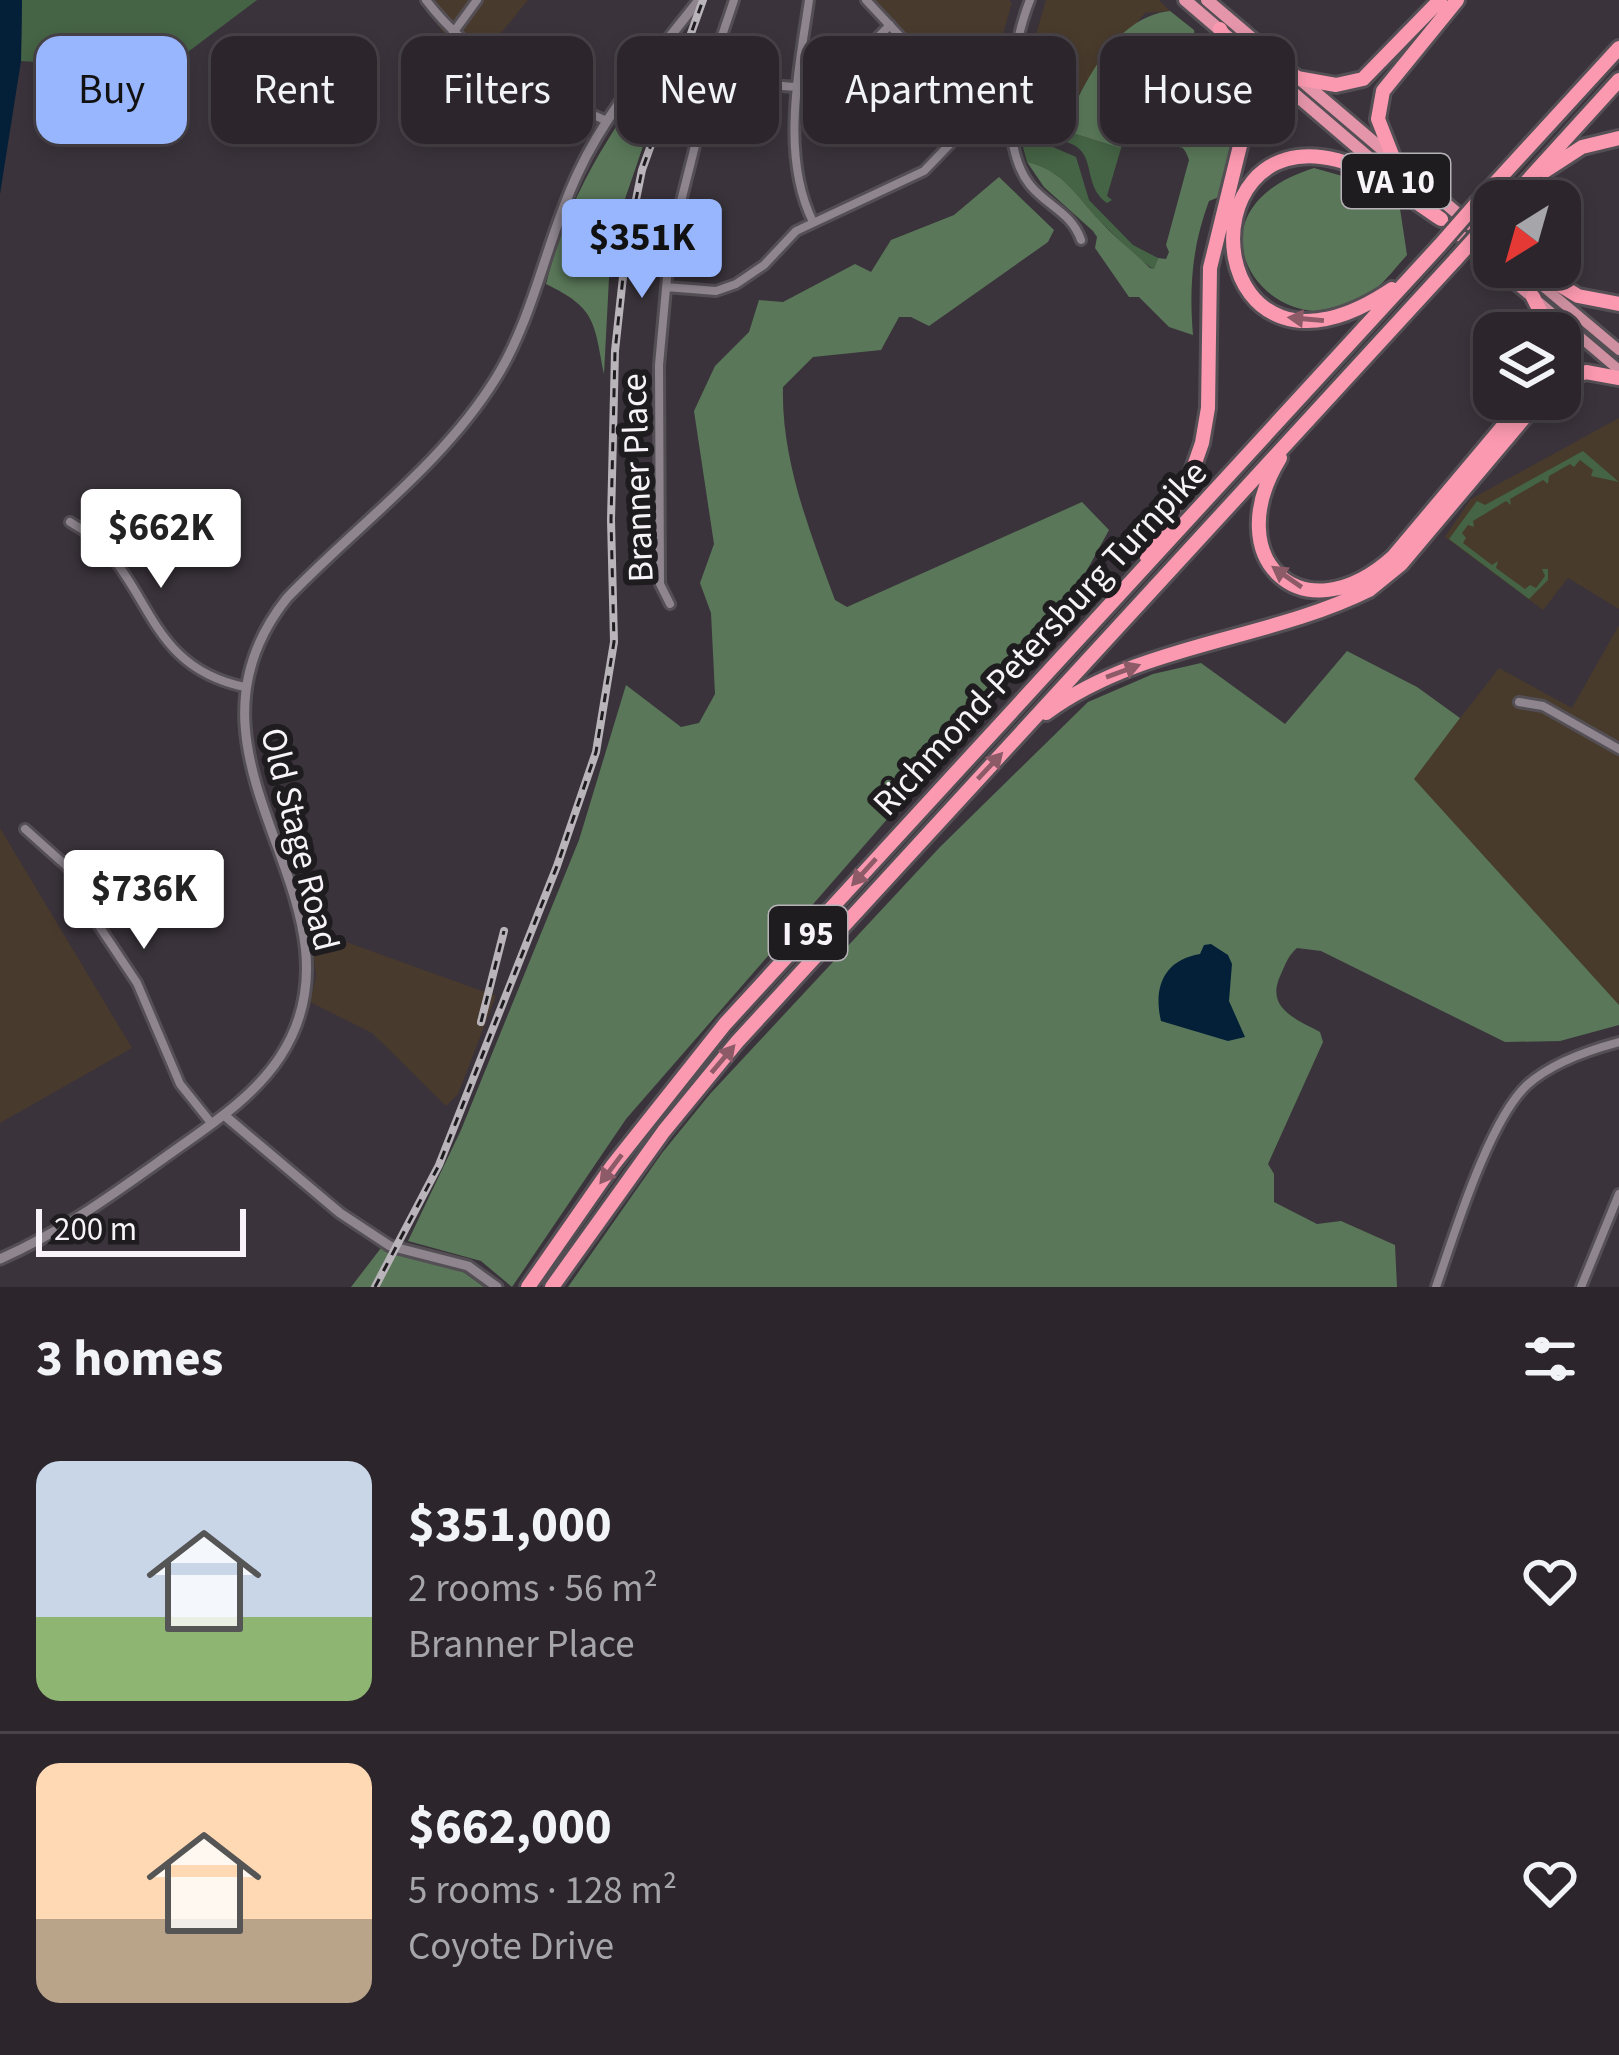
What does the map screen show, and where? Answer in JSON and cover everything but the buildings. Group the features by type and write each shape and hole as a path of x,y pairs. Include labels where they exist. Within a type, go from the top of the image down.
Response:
{"highway":[{"name":"VA 10","path":"1186,0 1473,246"},
{"name":"VA 10","path":"1207,0 1473,227"},
{"path":"1297,79 1336,85 1363,79 1441,0"},
{"path":"1394,160 1378,119 1383,91 1456,0"},
{"path":"1144,568 1188,483 1206,422 1210,268 1249,113 1242,76 1220,29"},
{"name":"Richmond-Petersburg Turnpike","path":"528,1287 613,1165 725,1024 1619,48"},
{"path":"1529,180 1619,80"},
{"path":"1534,180 1582,147 1619,138"},
{"path":"1411,276 1336,320 1312,322 1281,316 1253,295 1238,273 1231,242 1237,206 1257,179 1276,165 1319,157 1377,177 1441,219"},
{"name":"Richmond-Petersburg Turnpike","path":"552,1287 714,1070 1473,240"},
{"name":"VA 10","path":"1522,288 1532,297"},
{"path":"1565,288 1579,296 1619,304"},
{"path":"1532,297 1540,312"},
{"path":"1581,374 1619,374"},
{"path":"1295,434 1262,494 1258,541 1267,560 1290,583 1332,591 1370,576 1393,557 1508,420"},
{"path":"1023,730 1076,692 1105,678 1354,598 1380,584 1522,420"}],"main road":[{"path":"1545,288 1619,350"},
{"name":"VA 10","path":"1532,297 1619,374"}],"street":[{"path":"426,0 453,33 505,74 607,122"},
{"path":"453,33 477,0"},
{"name":"Old Stage Road","path":"0,1259 70,1223 212,1124 265,1076 287,1044 304,999 307,969 299,914 246,751 245,687 259,639 287,598 433,455 494,382 528,311 567,197 607,122 699,0"},
{"name":"Branner Place","path":"722,36 734,0"},
{"path":"808,0 797,87 799,188 813,222"},
{"path":"866,0 900,36"},
{"path":"1021,36 1030,0"},
{"path":"779,84 814,88 850,74 859,57 893,29"},
{"name":"Branner Place","path":"670,604 661,584 659,365 670,245 694,144"},
{"path":"666,287 716,291 736,284 764,265 788,237 924,171 950,144"},
{"path":"1015,144 1022,173 1040,196 1070,219 1082,240"},
{"path":"70,522 111,554 174,652 208,676 245,687"},
{"path":"1519,702 1543,706 1619,749"},
{"path":"26,829 72,871 79,896 136,983 180,1084 212,1124"},
{"path":"1436,1287 1469,1193 1516,1097 1541,1075 1619,1042"},
{"path":"224,1115 340,1213 390,1246 468,1266 497,1287"},
{"path":"1580,1287 1619,1194"}],"shaded area":[{"path":"419,0 528,0 499,36 446,36"},
{"path":"874,0 1012,3 1002,36 908,36"},
{"path":"1046,0 1159,0 1170,11 1145,13 1126,36 1100,36 1100,67 1076,100 1076,36 1036,36"},
{"path":"1619,418 1619,609 1568,578 1543,610 1445,537 1471,499"},
{"path":"1619,625 1619,1005 1413,779 1499,668 1572,708"},
{"path":"0,828 132,1048 0,1123"},
{"path":"310,929 496,996 458,1094 446,1106 372,1033 310,1002 316,976"}],"green space":[{"path":"22,0 257,0 187,53 187,36 36,36 36,62 21,61"},
{"path":"1170,11 1194,30 1195,36 1121,36 1150,16"},
{"path":"1100,60 1100,142 1076,134 1076,104"},
{"path":"617,126 617,144 644,144 611,240 604,374 590,318 575,301 546,284 570,213"},
{"path":"1076,134 1120,148 1125,144 1107,196 1112,200 1107,203 1093,185 1085,157 1072,144 1076,144"},
{"path":"1022,144 1046,144 1076,157 1089,200 1133,245 1158,258 1154,270 1061,178 1027,162"},
{"path":"1179,144 1233,144 1219,197 1209,201 1195,251 1193,335 1169,327 1139,297 1129,297 1095,248 1093,231 1044,187 1027,162 1060,178 1154,269 1158,258 1166,259 1169,252 1166,245 1189,160"},
{"path":"1314,168 1374,185 1399,202 1407,255 1376,289 1340,308 1306,310 1276,298 1254,276 1243,248 1247,218 1269,190"},
{"path":"999,177 1054,230 1048,242 929,326 899,317 881,350 813,357 783,387 787,442 799,495 835,600 847,607 1082,502 1109,530 1058,623 626,1119 512,1287 481,1261 408,1241 461,1130 579,840 626,685 681,727 699,723 715,694 711,613 700,583 714,544 694,411 715,366 749,332 759,300 783,302 855,264 871,272 891,240 954,215"},
{"path":"1583,451 1619,482 1591,476 1593,470 1580,460 1549,476 1548,484 1543,480 1510,499 1511,505 1506,501 1473,521 1474,527 1468,525 1462,533 1463,543 1492,565 1498,561 1496,568 1525,589 1536,588 1545,576 1542,569 1548,569 1548,580 1529,599 1449,539 1477,501 1485,505"},
{"path":"1347,651 1417,687 1460,718 1414,779 1619,1005 1619,1025 1560,1041 1505,1042 1321,951 1297,948 1291,954 1277,985 1279,1003 1320,1032 1323,1042 1268,1164 1274,1174 1274,1202 1317,1224 1341,1221 1395,1245 1397,1287 568,1287 662,1153 710,1094 940,847 1088,702 1153,674 1201,663 1285,724"},
{"path":"381,1248 459,1269 484,1287 351,1287"}],"water":[{"path":"0,0 22,0 21,61 0,194"},
{"path":"1211,944 1228,955 1232,964 1229,1001 1245,1037 1228,1041 1161,1021 1159,997 1164,977 1178,962"}],"railway":[{"path":"375,1287 439,1165 557,866 596,752 614,642 615,351 626,249 642,170 703,0"},
{"path":"481,1022 504,931"}]}
